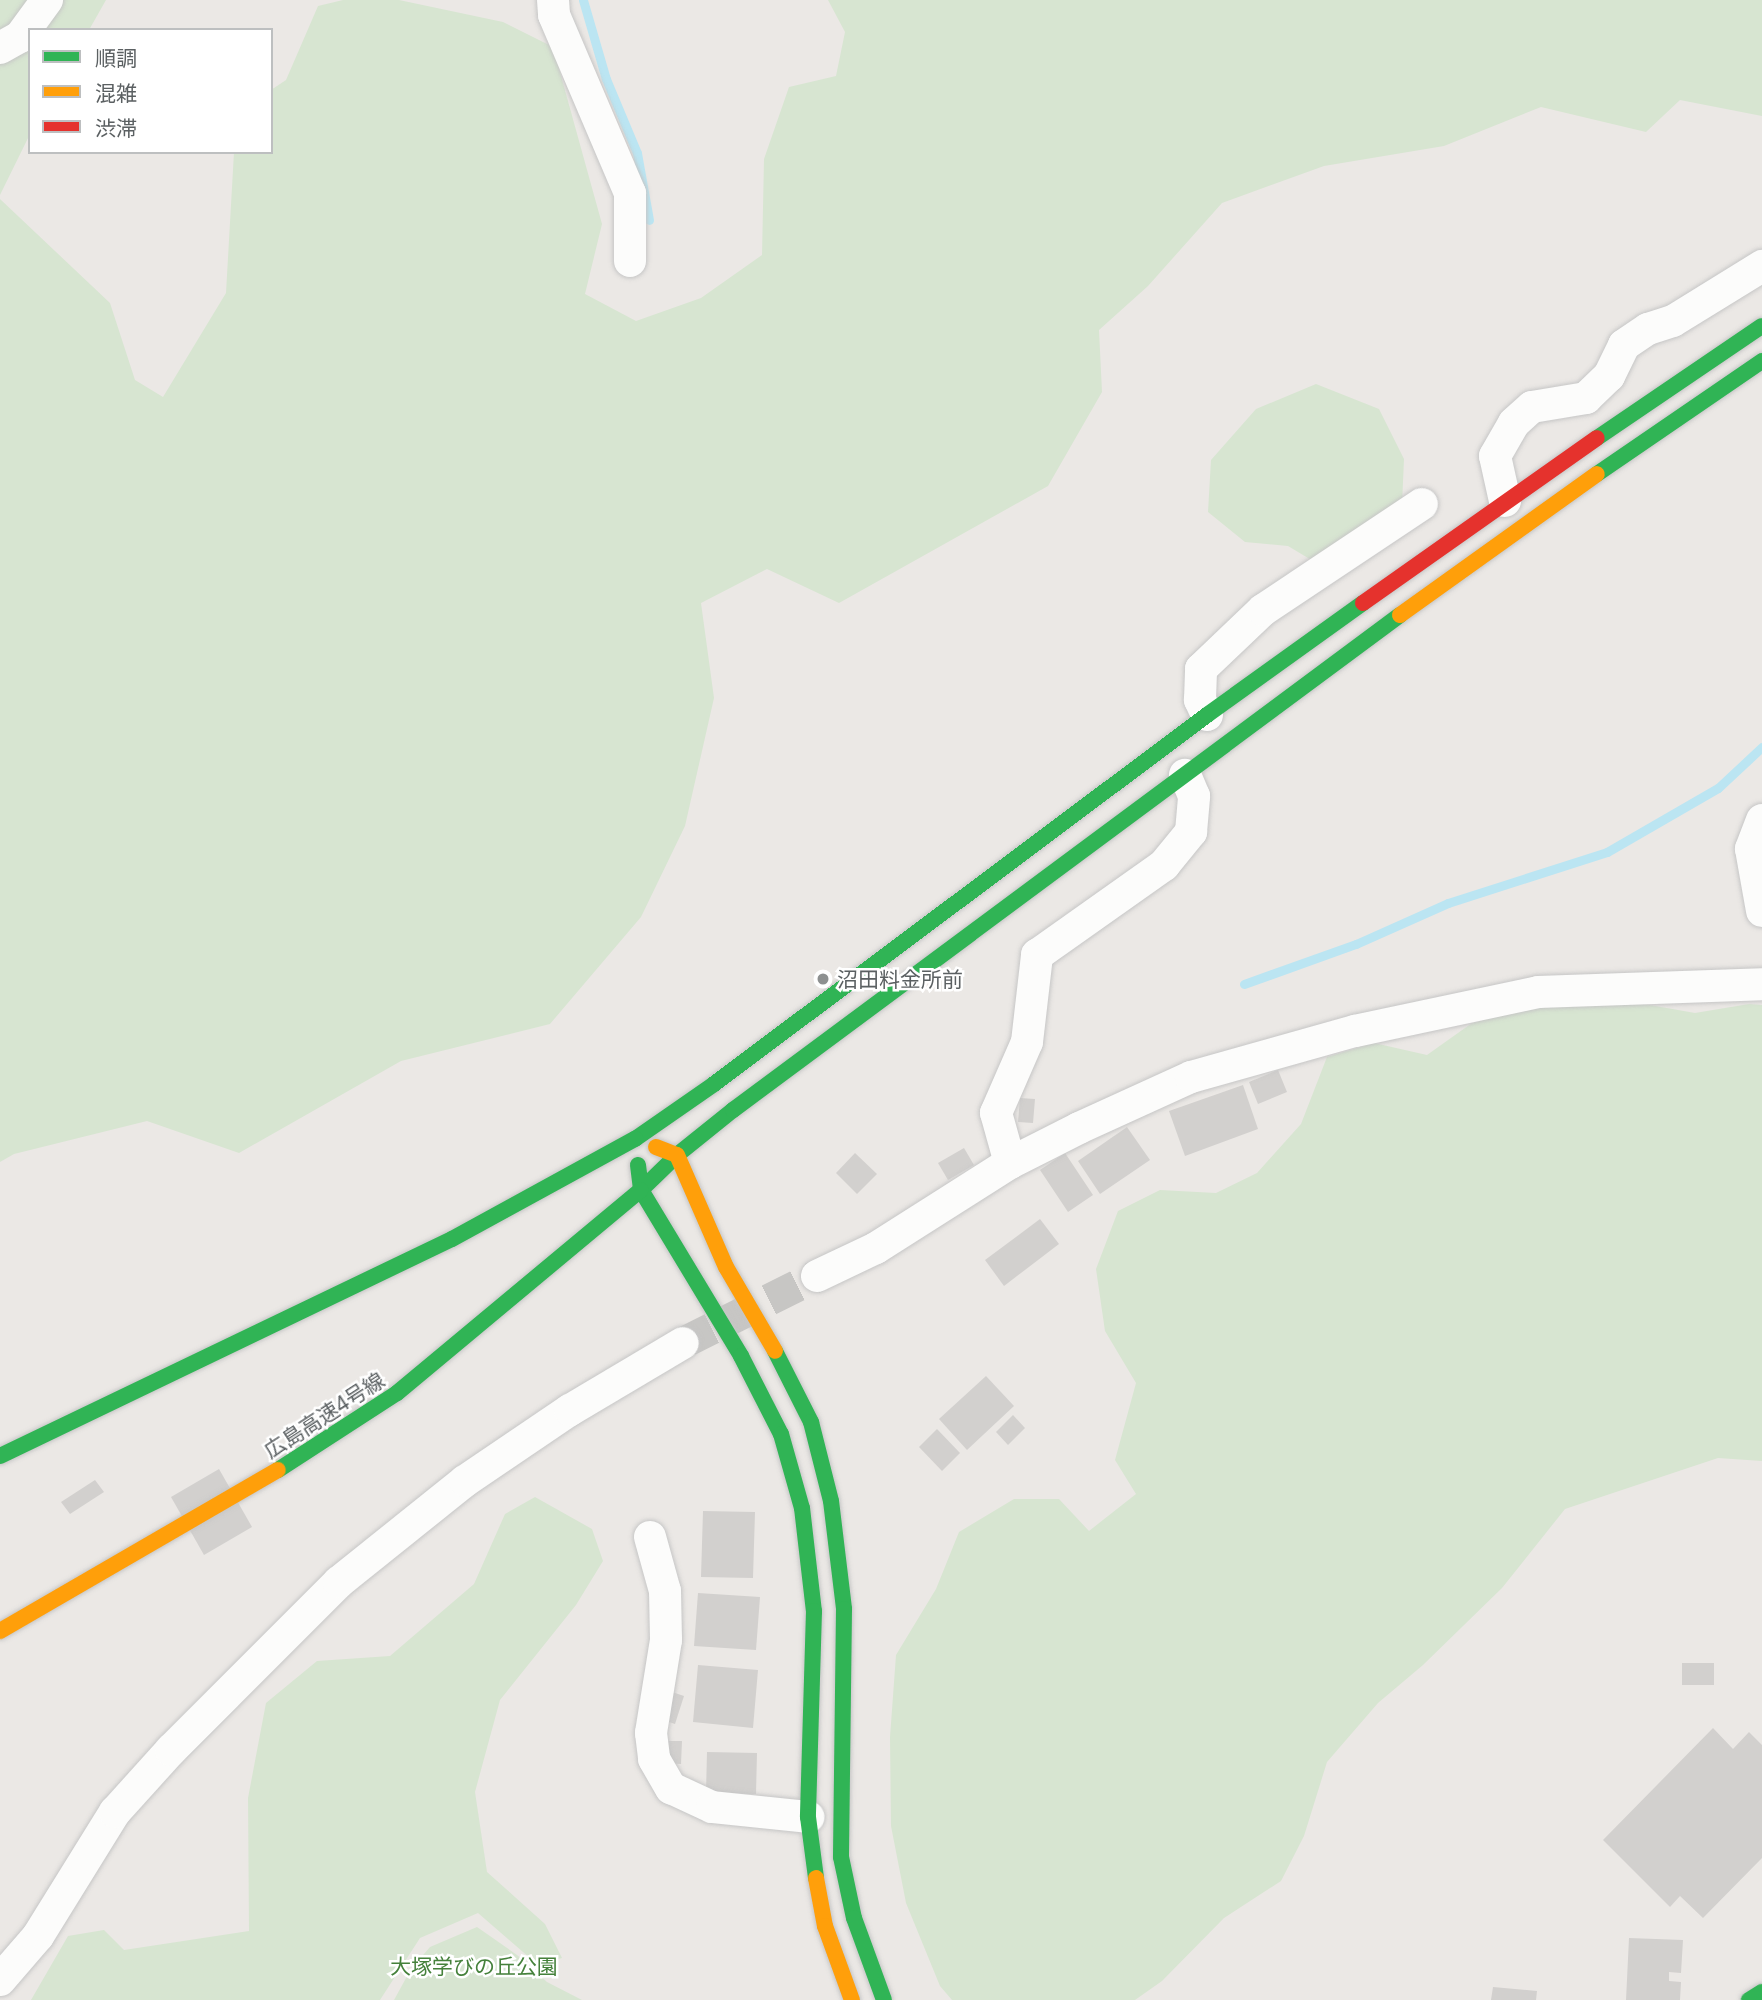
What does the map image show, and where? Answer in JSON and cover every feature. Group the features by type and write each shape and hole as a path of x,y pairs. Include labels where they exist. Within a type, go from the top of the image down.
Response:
{"main road":[{"path":"0,1456 452,1238 635,1139 714,1084 1207,715 1505,501 1762,326"},
{"name":"広島高速4号線","path":"0,1631 321,1445 397,1393 483,1324 641,1190 677,1155 733,1110 1489,548 1762,361"},
{"path":"635,1139 677,1155 726,1267 771,1343 811,1422 831,1500 844,1609 841,1857 855,1918 884,2000"},
{"path":"635,1139 641,1190 741,1356 781,1434 802,1508 814,1611 808,1817 812,1860 825,1926 852,2000"},
{"path":"1749,2000 1762,1992"}],"street":[{"path":"0,47 20,37 47,0"},
{"path":"553,0 554,15 630,193 630,261"},
{"path":"1505,501 1495,456 1514,423 1532,407 1586,398 1609,376 1624,345 1648,329 1673,321 1762,266"},
{"path":"1207,715 1200,700 1201,669 1263,610 1422,504"},
{"path":"1010,1164 996,1113 1027,1042 1037,955 1164,865 1191,832 1194,796 1185,775"},
{"path":"1762,820 1751,849 1762,911"},
{"path":"817,1276 876,1248 1010,1164 1079,1128 1191,1077 1355,1031 1538,992 1762,984"},
{"path":"0,1980 38,1936 115,1812 171,1750 339,1583 465,1481 570,1410 683,1343"},
{"path":"650,1537 665,1604 666,1640 651,1733 654,1759 671,1788 712,1807 808,1817"}],"green space":[{"path":"0,0 106,0 90,28 28,28 28,138 0,195"},
{"path":"343,0 399,0 503,22 553,47 602,224 585,294 636,321 701,298 762,255 764,159 789,87 836,76 845,32 828,0 1762,0 1762,116 1680,100 1646,132 1541,107 1444,146 1324,166 1222,203 1148,286 1099,330 1102,392 1048,486 839,603 767,569 701,603 714,698 685,826 641,917 550,1024 401,1061 239,1153 147,1121 14,1154 0,1162 0,199 110,303 135,380 163,397 226,293 234,154 273,154 273,89 286,80 318,6"},
{"path":"1316,384 1379,409 1404,459 1402,505 1318,564 1288,546 1245,542 1208,512 1211,460 1256,409"},
{"path":"1633,1002 1695,1013 1749,1004 1762,1005 1762,1461 1718,1458 1565,1509 1502,1588 1423,1665 1378,1703 1327,1762 1304,1836 1281,1881 1224,1918 1162,1981 1135,2000 952,2000 940,1986 906,1903 891,1826 890,1737 896,1655 936,1589 959,1532 1014,1499 1059,1499 1089,1531 1136,1494 1115,1460 1136,1383 1105,1331 1096,1269 1118,1211 1160,1190 1216,1193 1257,1173 1301,1124 1327,1057 1374,1043 1427,1055 1472,1023 1537,1005"},
{"path":"535,1497 592,1529 603,1561 576,1605 500,1700 475,1792 487,1872 545,1924 562,1958 538,1965 478,1913 420,1938 380,2000 31,2000 68,1936 104,1930 124,1950 249,1931 248,1798 266,1703 317,1661 390,1656 474,1584 505,1514"},
{"name":"大塚学びの丘公園","path":"477,1927 517,1955 547,1982 582,2000 394,2000 411,1969 430,1947"}],"building":[{"path":"1278,1070 1287,1092 1258,1104 1249,1082"},
{"path":"1243,1085 1258,1129 1185,1156 1169,1111"},
{"path":"1020,1098 1035,1099 1033,1123 1018,1122"},
{"path":"1127,1127 1150,1160 1100,1194 1078,1161"},
{"path":"964,1148 974,1165 948,1180 938,1163"},
{"path":"855,1153 877,1174 857,1194 836,1173"},
{"path":"1065,1153 1093,1195 1068,1212 1040,1170"},
{"path":"1040,1219 1059,1244 1004,1286 985,1260"},
{"path":"986,1376 1014,1406 967,1450 939,1419"},
{"path":"1013,1415 1025,1428 1008,1445 996,1432"},
{"path":"937,1429 960,1453 942,1471 919,1447"},
{"path":"219,1469 252,1527 204,1555 171,1497"},
{"path":"95,1480 104,1492 70,1514 61,1502"},
{"path":"703,1511 755,1512 753,1578 701,1577"},
{"path":"698,1593 760,1597 756,1650 694,1646"},
{"path":"1682,1663 1714,1663 1714,1685 1682,1685"},
{"path":"698,1665 758,1670 753,1728 693,1722"},
{"path":"666,1690 684,1696 675,1724 657,1718"},
{"path":"1713,1728 1733,1749 1749,1732 1762,1745 1762,1858 1703,1918 1680,1896 1670,1907 1603,1840"},
{"path":"662,1741 682,1741 681,1764 661,1763"},
{"path":"707,1752 757,1753 756,1794 706,1793"},
{"path":"1629,1938 1683,1940 1681,1973 1669,1972 1669,1981 1681,1982 1680,2000 1626,2000"},
{"path":"1493,1987 1537,1991 1536,2000 1491,2000"}],"waterway":[{"path":"583,0 606,79 637,153 649,220"},
{"path":"1244,984 1356,944 1448,903 1607,852 1718,788 1762,747"}],"tunnel":[{"path":"683,1343 817,1276"}],"traffic: fast":[{"path":"1597,438 1762,326"},
{"path":"1597,474 1762,361"},
{"path":"635,1139 714,1084 1207,715 1363,603"},
{"path":"641,1190 677,1155 733,1110 1400,615"},
{"path":"0,1456 452,1239 635,1139"},
{"path":"638,1165 641,1190 741,1356 781,1434 802,1508 814,1611 808,1817 816,1878"},
{"path":"278,1470 397,1393 641,1190"},
{"path":"775,1351 811,1422 831,1501 844,1609 841,1857 854,1918 884,2000"},
{"path":"1749,2000 1762,1992"}],"traffic: slow":[{"path":"1400,615 1597,474"},
{"path":"656,1147 677,1155 726,1267 775,1351"},
{"path":"0,1631 278,1470"},
{"path":"816,1878 825,1926 852,2000"}],"traffic: jam":[{"path":"1363,603 1597,438"}],"place":[{"name":"沼田料金所前","path":"823,979"}]}
